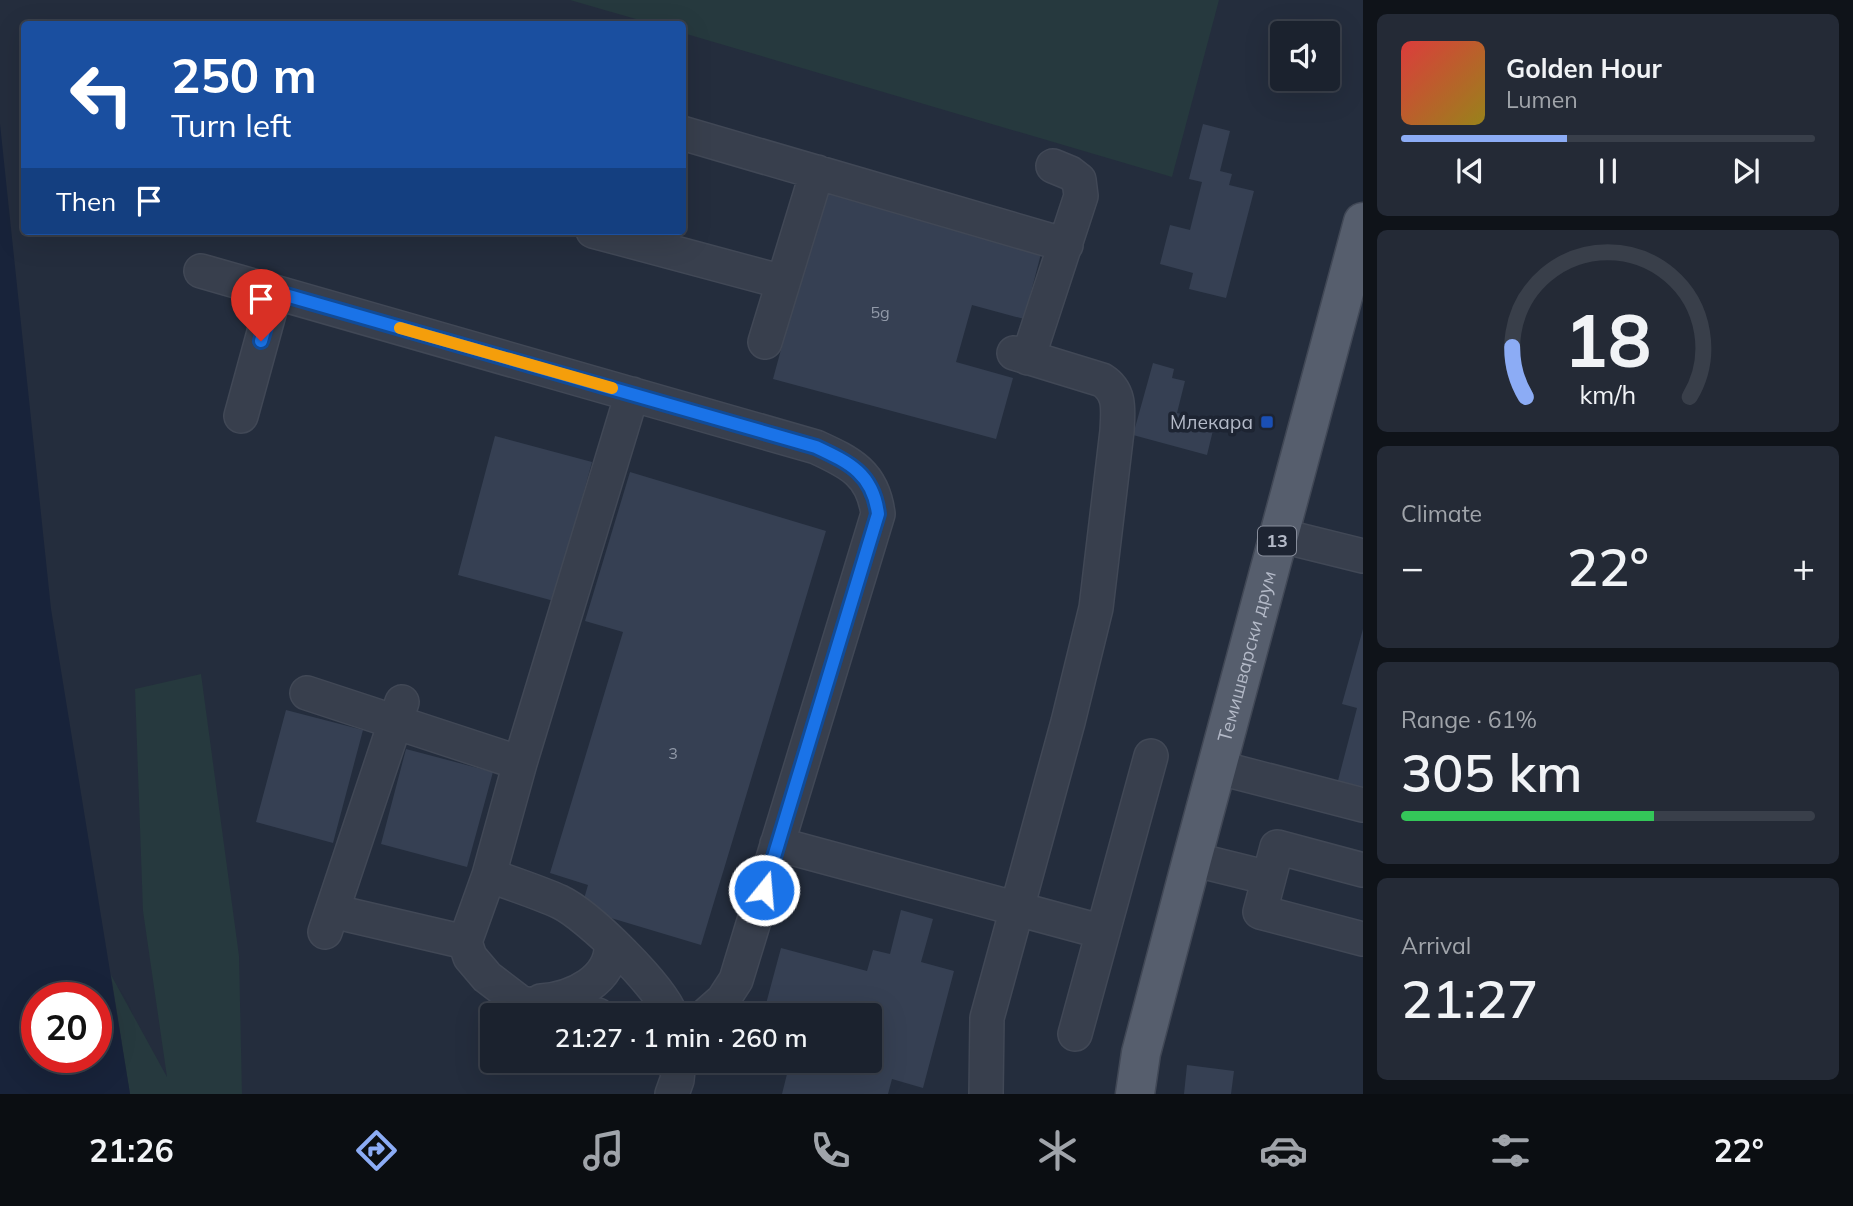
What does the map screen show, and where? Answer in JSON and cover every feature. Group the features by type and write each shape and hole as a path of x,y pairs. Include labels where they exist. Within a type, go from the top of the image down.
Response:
{"main road":[{"name":"Темишварски друм","path":"1135,1094 1142,1053 1216,767 1363,222"}],"lane":[{"path":"686,134 1066,245"},
{"path":"986,1094 987,1018 1068,722 1096,608 1117,431 1118,404 1115,391 1102,380 1021,355 1066,245 1081,196 1079,180 1053,166"},
{"path":"765,342 817,172"},
{"path":"608,235 783,282"},
{"path":"201,271 816,447 854,467 867,480 876,497 878,514 736,980 720,1003"},
{"path":"241,416 275,292"},
{"path":"611,943 612,956 606,970 578,992 551,1001 521,1003 487,977 470,957 465,942 489,875 520,763 632,394"},
{"path":"1279,535 1363,556"},
{"path":"307,693 398,712 520,763"},
{"path":"398,712 328,921 465,942"},
{"path":"1075,1034 1151,756"},
{"path":"1216,767 1363,805"},
{"path":"777,844 1103,932"},
{"path":"1363,870 1277,847 1260,912 1363,939"},
{"path":"1192,859 1269,878"},
{"path":"489,875 563,903 611,943 666,1003"},
{"path":"672,1094 678,1073"}],"green space":[{"path":"570,0 1219,0 1172,177 686,34 686,21 643,21"},
{"path":"201,674 239,956 242,1094 130,1094 111,975 167,1077 143,911 135,689"}],"water":[{"path":"0,124 51,609 112,982 21,982 21,1073 112,1073 112,983 130,1094 0,1094"}],"building":[{"path":"1203,124 1230,131 1220,171 1232,174 1229,185 1254,191 1226,298 1189,289 1193,273 1160,264 1170,225 1190,230 1202,182 1189,179"},
{"path":"825,187 1043,246 1024,319 972,305 956,362 1013,378 996,439 773,379"},
{"path":"1153,363 1174,369 1172,378 1185,381 1177,413 1215,422 1207,455 1133,435"},
{"path":"495,436 592,462 554,601 458,575"},
{"path":"630,472 826,531 701,945 581,909 588,885 550,873 623,632 585,621"},
{"path":"1363,629 1363,800 1335,792 1357,708 1342,704"},
{"path":"286,710 363,730 333,843 256,822"},
{"path":"406,749 493,772 467,867 381,844"},
{"path":"901,910 933,919 921,962 954,971 923,1088 892,1079 888,1094 782,1094 787,1073 882,1073 882,1003 766,1003 781,948 867,971 873,950 890,954"},
{"path":"1187,1065 1234,1071 1231,1094 1184,1094"}],"slow traffic":[{"path":"400,328 612,388"}],"place":[{"name":"Млекара","path":"1267,422"}],"route":[{"path":"261,341 275,292 816,447 854,467 867,480 876,497 878,514 764,890"}]}
